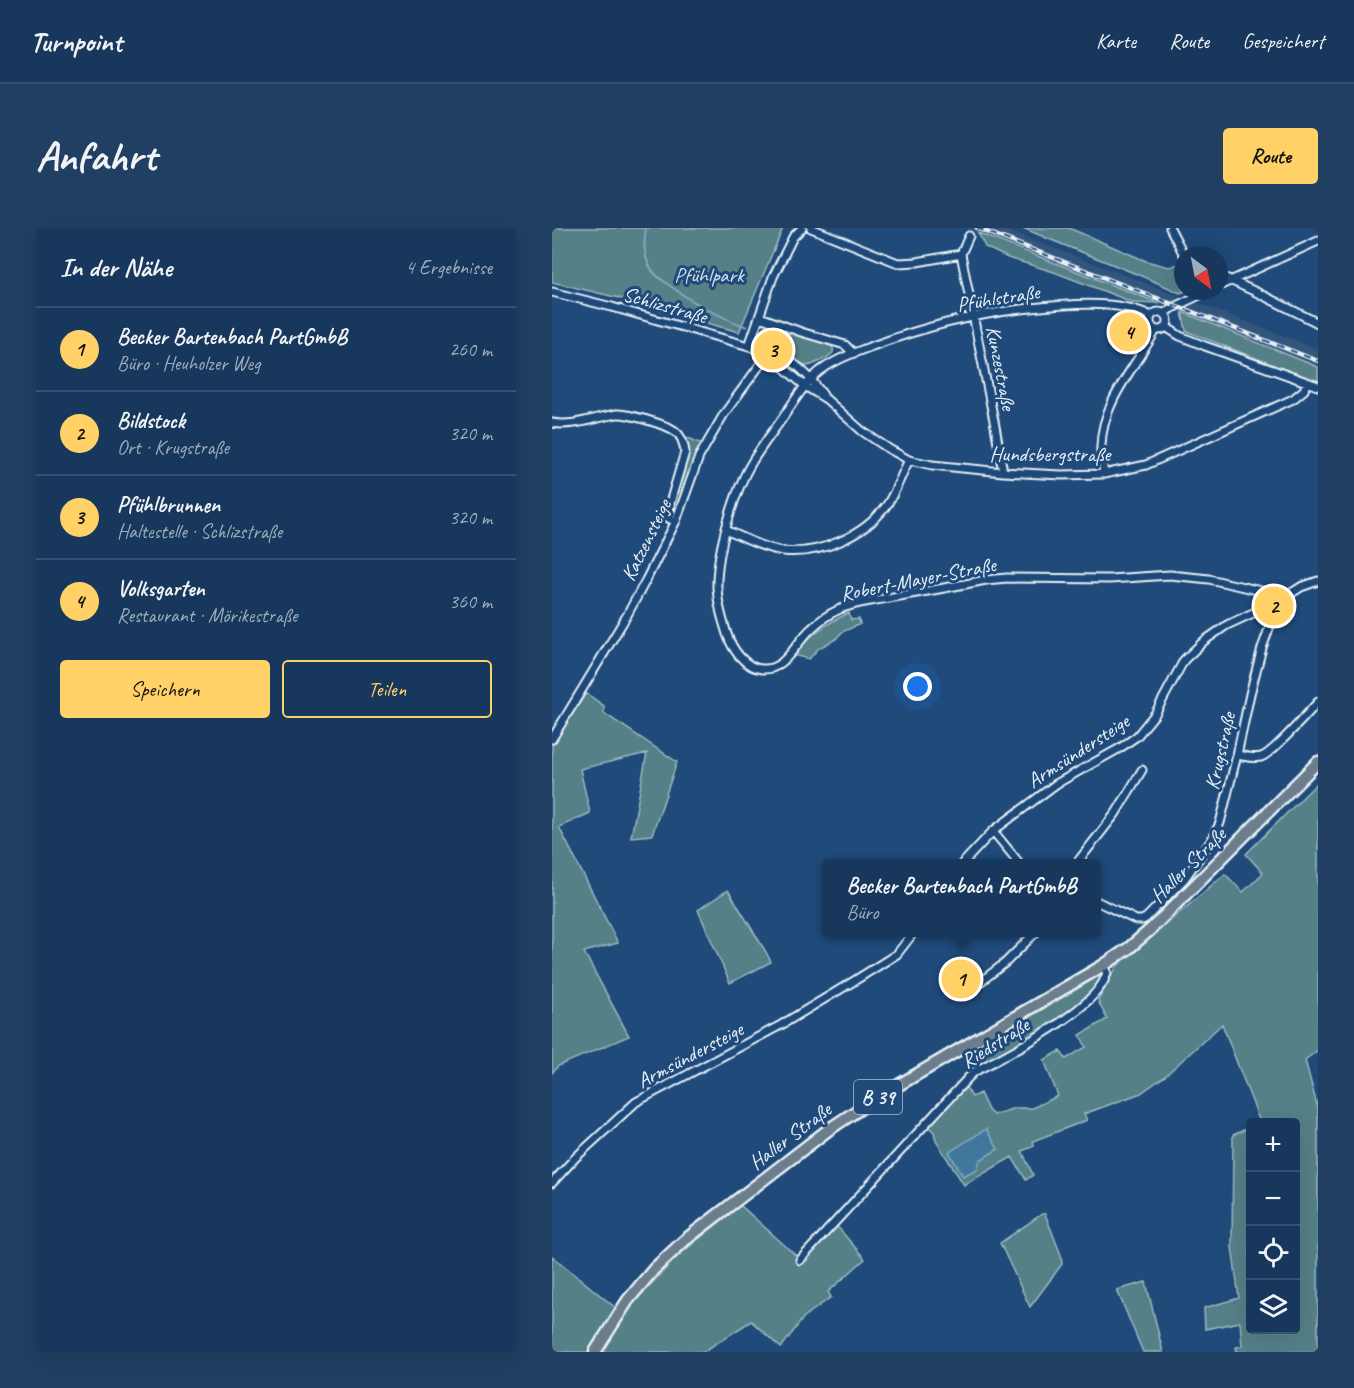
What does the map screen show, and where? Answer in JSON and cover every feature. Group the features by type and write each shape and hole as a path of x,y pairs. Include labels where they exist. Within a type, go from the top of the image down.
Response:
{"main road":[{"name":"Haller Straße","path":"595,1352 628,1300 654,1269 685,1240 828,1130 873,1100 1104,965 1129,948 1151,929 1318,762"}],"street":[{"path":"749,346 773,277 794,237 802,228"},
{"path":"812,228 898,263 962,254 969,236"},
{"path":"1170,228 1179,246"},
{"path":"1228,282 1318,241"},
{"name":"Kunzestraße","path":"962,254 1003,472"},
{"path":"1228,279 1318,323"},
{"name":"Schlizstraße","path":"552,292 612,306 749,346 789,361 811,379"},
{"path":"1165,314 1189,300"},
{"name":"Pfühlstraße","path":"805,386 829,365 853,353 923,329 974,317 1024,309 1093,304 1134,308 1151,316"},
{"path":"1156,312 1162,312 1168,318 1168,325 1161,330 1156,330 1150,324 1151,316 1156,312"},
{"path":"760,317 845,345 853,353"},
{"path":"1166,327 1188,339 1318,386"},
{"path":"1104,474 1100,448 1109,409 1156,330"},
{"name":"Schlizstraße","path":"768,354 805,386"},
{"name":"Katzensteige","path":"552,739 626,617 676,521 699,457 724,414 768,354"},
{"name":"Hundsbergstraße","path":"811,379 826,399"},
{"name":"Hundsbergstraße","path":"805,386 826,399 862,431 909,460 933,465 1003,472 1060,475 1104,474 1146,465 1293,399 1304,390 1307,382"},
{"name":"Robert-Mayer-Straße","path":"805,386 751,464 734,501 718,569 717,587 721,617 729,640 735,650 754,668 771,668 777,665 790,654 810,629 838,610 861,603 986,580 1007,578 1109,579 1170,574 1209,579 1261,591 1279,601"},
{"path":"552,423 565,425 619,414 630,415 676,432 683,441 685,452 666,516 676,521"},
{"path":"726,530 749,541 785,551 813,550 828,546 851,536 869,523 886,505 909,460"},
{"name":"Armsündersteige","path":"967,859 993,831 1056,784 1137,736 1155,714 1184,660 1204,641 1227,625 1279,601 1301,587 1318,581"},
{"name":"Krugstraße","path":"1101,903 1142,920 1150,915 1185,878 1211,841 1220,823 1262,648 1279,601"},
{"path":"1237,756 1259,758 1265,756 1318,702"},
{"path":"1080,859 1116,813 1142,770"},
{"path":"993,831 1016,859"},
{"name":"Armsündersteige","path":"552,1183 575,1158 636,1102 781,1025 897,954 911,937"},
{"path":"975,986 1005,963 1032,937"},
{"name":"Riedstraße","path":"800,1260 974,1072 1068,1018 1084,1005 1104,982 1107,972 1104,965"}],"shaded area":[{"path":"964,228 1001,228 1174,294 1174,300 1190,300 1318,349 1318,367"},
{"path":"986,1129 998,1149 980,1160 977,1169 963,1176 949,1152"}],"green space":[{"name":"Pfühlpark","path":"552,228 783,228 739,332 552,282"},
{"path":"1023,228 1069,228 1146,261 1169,267 1174,266 1174,290 1141,276"},
{"path":"978,233 1159,303 1132,302 1054,272 1008,258 985,247"},
{"path":"1182,312 1318,367 1318,382 1186,331"},
{"path":"765,325 831,346 833,352 807,366 762,343 760,338"},
{"path":"686,437 702,444 675,516 673,516 671,513 687,456"},
{"path":"849,613 851,620 859,619 860,624 842,632 836,639 819,648 809,659 794,655 819,630"},
{"path":"586,693 604,706 604,713 677,762 652,835 631,837 647,753 580,769 590,813 559,827 618,943 584,952 629,1036 558,1066 552,1073 552,746"},
{"path":"1318,782 1318,1050 1305,1060 1318,1109 1318,1352 1237,1352 1236,1347 1242,1346 1240,1322 1205,1329 1204,1308 1239,1298 1232,1247 1233,1135 1246,1129 1246,1334 1300,1334 1300,1118 1258,1118 1222,1024 1165,1076 1141,1093 1084,1114 1087,1120 1033,1141 1034,1146 1022,1151 1033,1175 1026,1180 1012,1157 964,1185 936,1141 934,1132 928,1126 964,1084 972,1097 980,1093 993,1115 1015,1108 1032,1108 1058,1096 1044,1060 1060,1051 1066,1059 1086,1047 1080,1035 1107,1019 1098,1001 1117,966 1225,874 1243,892 1263,873 1246,854","holes":["986,1130 998,1149 980,1160"]},
{"path":"728,890 771,962 730,983 698,910"},
{"path":"1100,976 1095,987 1066,1012 976,1067 968,1054"},
{"path":"740,1205 802,1261 836,1225 865,1259 828,1292 831,1297 804,1317 781,1348 751,1321 703,1352 552,1352 552,1256 616,1308 628,1292 637,1299 677,1257"},
{"path":"1045,1214 1061,1255 1062,1264 1030,1307 1000,1243"},
{"path":"1146,1282 1163,1352 1143,1352 1117,1290"}],"waterway":[{"path":"646,228 644,242 646,256 655,274 697,304 747,327"}],"railway":[{"path":"977,228 1318,361"}],"place":[{"name":"Volksgarten","path":"1129,332"},
{"name":"Pfühlbrunnen","path":"773,350"},
{"name":"Bildstock","path":"1274,606"},
{"name":"Becker Bartenbach PartGmbB","path":"961,979"}]}
